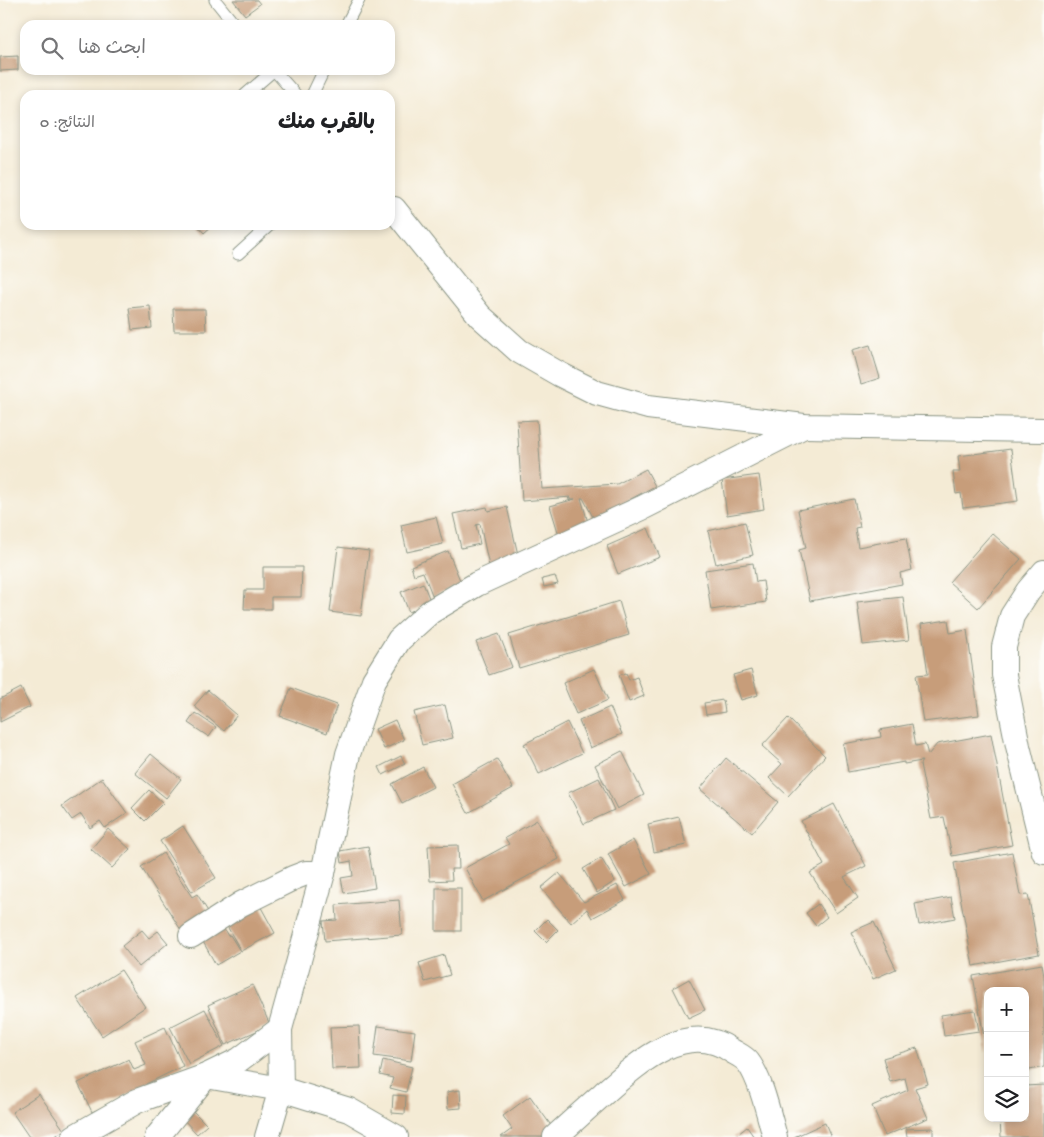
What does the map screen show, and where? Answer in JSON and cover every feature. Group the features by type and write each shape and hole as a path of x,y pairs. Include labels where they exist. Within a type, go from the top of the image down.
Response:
{"street":[{"path":"395,211 480,316 519,351 559,374 597,392 648,407 804,426 1044,430"},
{"path":"267,1137 281,1089 280,1029 322,873 348,754 374,680 399,640 430,612 477,584 642,508 804,426"},
{"path":"1044,572 1028,591 1012,616 1004,647 1004,675 1018,746 1044,852"},
{"path":"190,936 241,904 292,878 306,873 322,873"},
{"path":"74,1137 137,1101 206,1076 240,1060 280,1029"},
{"path":"555,1137 620,1078 653,1053 679,1042 702,1039 724,1045 747,1061 761,1089 775,1137"},
{"path":"206,1076 281,1089 349,1110 396,1137"},
{"path":"157,1137 206,1076"}],"lane":[{"path":"215,0 231,20"},
{"path":"349,20 359,0"},
{"path":"251,90 268,75"},
{"path":"278,75 292,90"},
{"path":"314,90 322,75"},
{"path":"238,254 264,230"}],"building":[{"path":"233,0 257,0 260,4 245,15"},
{"path":"18,56 18,70 0,71 0,57"},
{"path":"150,306 152,328 132,330 129,308"},
{"path":"173,309 205,309 206,331 174,331"},
{"path":"870,345 880,378 861,384 852,350"},
{"path":"537,420 542,489 617,484 646,469 655,486 594,519 583,498 581,498 589,526 559,535 550,506 575,499 568,499 571,497 522,501 517,421"},
{"path":"1011,449 1018,501 963,508 961,493 956,494 953,472 960,472 958,456"},
{"path":"759,475 764,509 727,515 722,480"},
{"path":"854,499 860,527 855,528 858,547 906,538 912,570 900,573 902,584 810,601 799,550 806,548 798,510"},
{"path":"487,507 488,511 507,507 519,559 489,566 480,524 476,525 480,544 461,548 453,514"},
{"path":"436,517 443,544 407,552 401,525"},
{"path":"745,522 753,555 716,564 708,531"},
{"path":"648,528 660,557 618,574 607,546"},
{"path":"992,533 1021,559 978,608 949,582"},
{"path":"338,547 369,551 361,616 330,612"},
{"path":"448,551 462,585 433,597 423,572 414,575 411,566"},
{"path":"753,563 756,582 763,581 766,602 711,610 705,570"},
{"path":"263,567 302,567 301,597 271,597 271,609 244,609 245,590 263,590"},
{"path":"555,576 558,584 544,587 542,579"},
{"path":"423,583 431,603 409,612 401,592"},
{"path":"903,597 909,640 863,645 857,602"},
{"path":"619,601 629,635 519,668 509,635"},
{"path":"948,620 950,633 967,630 979,715 923,722 916,675 928,674 921,624"},
{"path":"499,634 512,667 489,675 476,642"},
{"path":"594,669 608,700 576,714 563,683"},
{"path":"751,670 758,695 741,700 733,675"},
{"path":"626,673 629,680 637,677 644,696 629,702 619,675"},
{"path":"21,688 30,707 0,722 0,699"},
{"path":"291,688 337,705 327,733 280,716"},
{"path":"208,690 237,715 224,731 194,706"},
{"path":"723,700 725,712 706,715 704,703"},
{"path":"445,705 453,738 422,745 414,712"},
{"path":"610,707 622,734 590,748 579,721"},
{"path":"195,713 216,727 209,737 188,723"},
{"path":"788,718 825,756 788,796 769,778 782,764 762,746"},
{"path":"395,720 404,740 384,749 375,729"},
{"path":"567,722 582,753 539,774 524,744"},
{"path":"912,724 916,746 925,744 928,755 937,744 991,734 1012,845 952,856 944,817 931,819 920,764 922,761 904,764 904,762 848,772 843,744 881,737 880,730"},
{"path":"622,751 644,795 617,809 595,765"},
{"path":"151,754 181,779 166,798 135,773"},
{"path":"401,756 405,764 383,775 379,767"},
{"path":"726,758 778,802 752,833 700,789"},
{"path":"497,759 513,788 468,813 452,784"},
{"path":"423,767 433,787 402,803 392,784"},
{"path":"102,778 127,813 105,828 100,821 90,828 81,814 72,820 62,806"},
{"path":"599,778 614,810 584,824 568,793"},
{"path":"149,790 163,803 145,821 132,808"},
{"path":"834,804 866,866 844,877 858,898 836,913 810,873 824,865 801,821"},
{"path":"679,817 686,845 654,852 648,824"},
{"path":"537,820 559,859 483,901 465,868 509,844 505,838"},
{"path":"183,826 216,878 192,892 160,841"},
{"path":"108,829 130,849 112,868 91,849"},
{"path":"633,840 651,874 626,887 608,854"},
{"path":"458,845 459,869 451,869 452,880 430,881 428,846"},
{"path":"368,846 375,888 344,893 341,878 353,876 351,861 342,863 340,851"},
{"path":"1012,852 1020,895 1028,894 1039,954 973,966 954,863"},
{"path":"163,853 192,897 197,894 209,913 181,930 141,867"},
{"path":"601,858 615,881 597,893 583,869"},
{"path":"559,873 584,902 617,885 625,900 592,918 587,909 571,923 541,888"},
{"path":"436,888 461,888 461,931 436,931"},
{"path":"951,897 955,918 919,925 915,904"},
{"path":"257,900 275,933 241,951 223,919"},
{"path":"399,900 402,935 325,941 323,921 337,920 336,905"},
{"path":"818,904 827,917 816,926 806,913"},
{"path":"547,919 558,930 546,942 535,931"},
{"path":"874,922 896,969 873,979 851,932"},
{"path":"222,926 240,951 216,965 201,938"},
{"path":"142,930 149,938 158,931 168,943 139,967 122,946"},
{"path":"444,955 450,975 425,982 419,963"},
{"path":"1042,964 1044,976 1044,1067 1029,1070 1029,987 984,987 984,1036 973,976"},
{"path":"121,970 145,1007 102,1036 77,998"},
{"path":"689,979 705,1010 688,1018 673,988"},
{"path":"252,985 270,1025 225,1045 208,1005"},
{"path":"205,1009 224,1046 189,1064 170,1027"},
{"path":"975,1010 979,1031 944,1036 941,1015"},
{"path":"359,1026 361,1068 332,1069 330,1027"},
{"path":"378,1026 415,1031 411,1061 374,1056"},
{"path":"165,1027 183,1066 146,1084 147,1086 92,1112 78,1083 129,1059 134,1070 146,1065 135,1041"},
{"path":"917,1048 928,1084 915,1088 928,1118 885,1136 872,1106 908,1090 905,1078 890,1082 883,1058"},
{"path":"383,1060 412,1067 406,1092 390,1088 393,1078 380,1075"},
{"path":"1044,1085 1044,1137 1001,1137 1000,1122 1029,1122 1029,1086"},
{"path":"460,1090 461,1108 448,1109 447,1092"},
{"path":"39,1094 64,1130 54,1137 29,1137 12,1112"},
{"path":"393,1095 406,1096 405,1114 392,1113"},
{"path":"530,1096 555,1131 547,1137 501,1137 512,1129 503,1116"},
{"path":"190,1108 207,1125 197,1134 181,1117"},
{"path":"825,1123 831,1137 794,1137"},
{"path":"747,1127 754,1137 734,1137"},
{"path":"933,1128 933,1137 907,1137 906,1129"}]}
